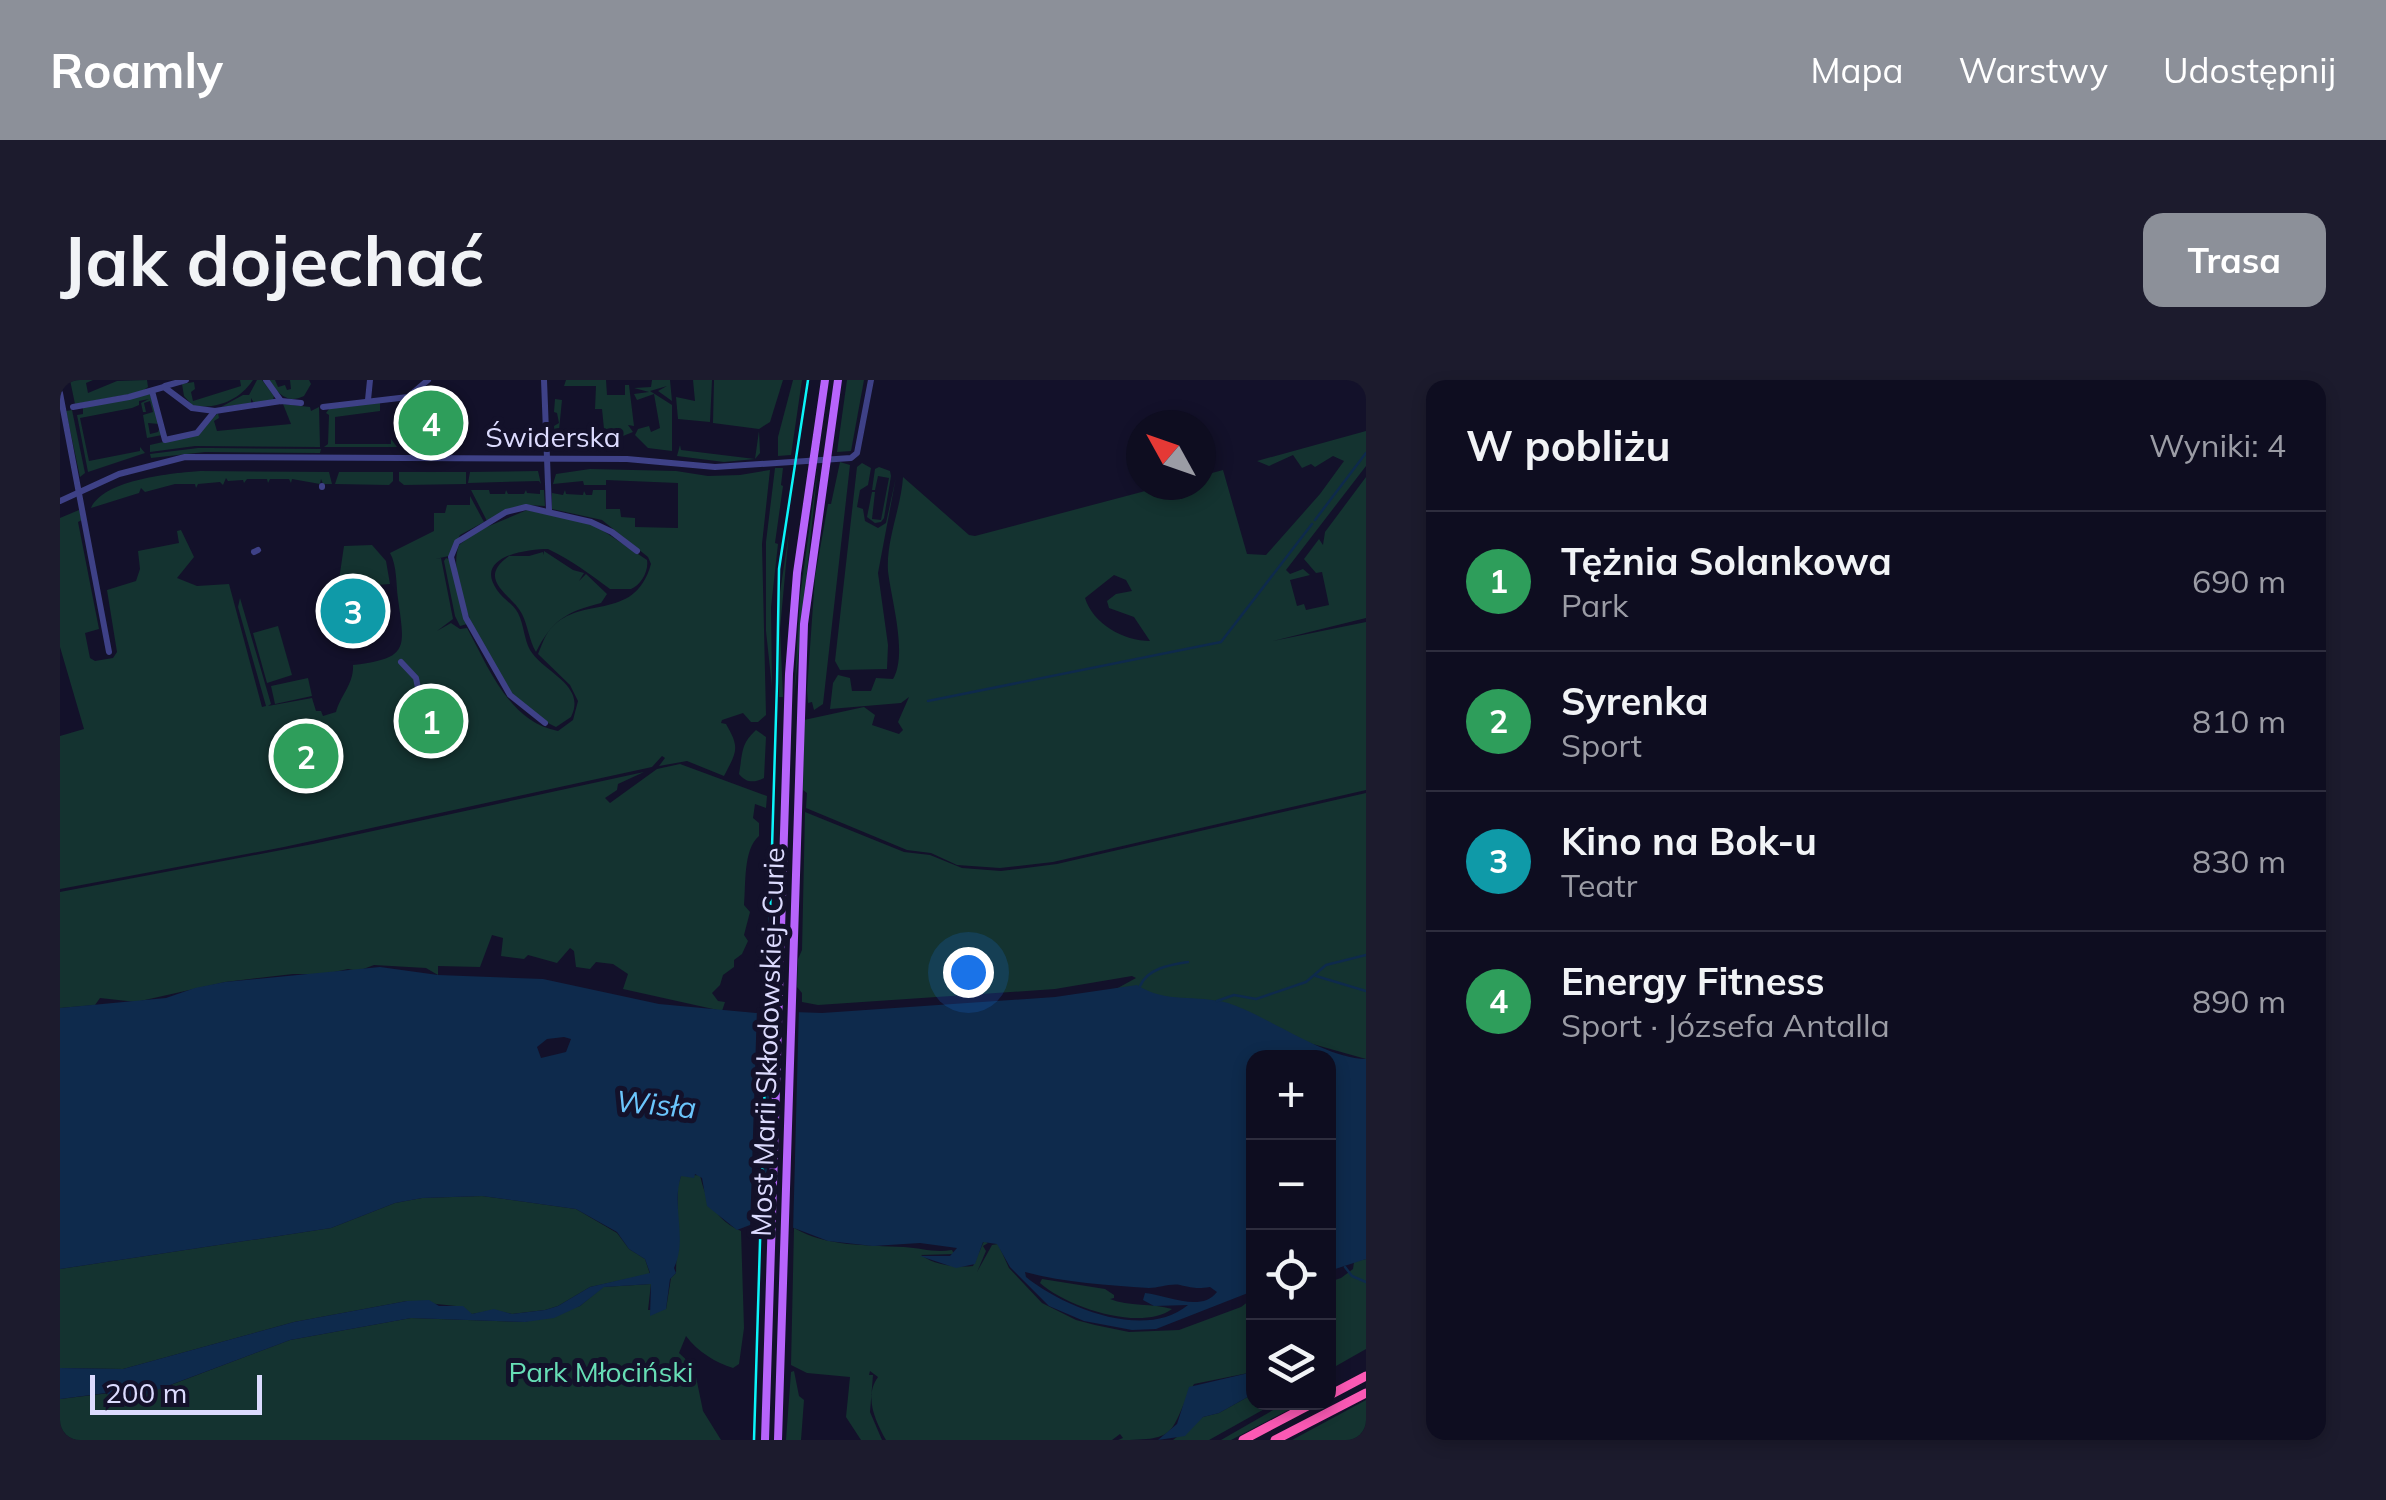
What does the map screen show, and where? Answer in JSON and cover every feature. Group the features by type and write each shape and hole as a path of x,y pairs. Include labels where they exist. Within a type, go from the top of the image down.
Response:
{"highway":[{"path":"1336,1392 1366,1376"},
{"path":"1275,1440 1366,1393"},
{"path":"1243,1440 1300,1410"}],"main road":[{"name":"Most Marii Skłodowskiej-Curie","path":"765,1440 792,622 825,380"},
{"name":"Most Marii Skłodowskiej-Curie","path":"778,1440 801,699 808,592 838,380"}],"street":[{"path":"73,407 186,380"},
{"path":"266,380 282,401"},
{"path":"368,400 370,380"},
{"path":"323,407 408,397 428,380"},
{"path":"544,380 548,510"},
{"name":"Świderska","path":"60,501 119,474 185,457 626,459 735,468 851,458 857,453 871,380"},
{"path":"164,386 192,408 215,411 282,401 301,403"},
{"path":"152,391 165,440 197,433 215,411"},
{"path":"60,393 109,652"},
{"path":"544,723 510,695 466,618 452,557 462,536 506,512 526,507 602,526 637,551"},
{"path":"401,662 416,678 425,726"},
{"path":"407,720 425,726"},
{"path":"411,735 425,726"}],"green space":[{"path":"70,380 93,380 86,383 88,393 117,381 147,380 148,387 141,392 75,404"},
{"path":"240,380 253,380 234,398 218,405 193,406 184,396 182,384 194,382 193,401 241,386"},
{"path":"257,380 262,380 273,400 254,403 251,398 251,403 221,407 249,395"},
{"path":"269,380 275,380 278,387 285,385 287,390 291,389 290,380 309,380 311,384 304,396 293,399 280,394"},
{"path":"566,380 606,380 607,395 625,395 625,385 629,385 634,426 628,425 633,432 623,436 621,431 587,431 604,429 602,409 595,409 596,386 564,386"},
{"path":"652,380 670,380 672,401 658,391 667,386 650,391 672,405 672,451 648,448 635,435 638,429 649,426 651,432 660,428 654,394 637,400 634,394 649,392 634,388 651,387"},
{"path":"693,380 712,380 710,422 678,419 676,397 695,401"},
{"path":"714,380 783,380 770,422 759,429 713,423"},
{"path":"793,380 802,380 791,455 778,456 778,437"},
{"path":"847,380 864,380 851,451 837,452"},
{"path":"150,394 159,424 148,423 150,434 160,427 162,435 147,438 143,415 153,412 150,401 144,403 146,412 141,403 149,399 139,401 132,408 80,418 89,461 140,451 140,447 145,453 88,472 77,415 83,414 83,407"},
{"path":"555,399 562,400 559,430 569,431 573,444 612,444 613,439 617,448 561,448 555,441 554,426 559,423 554,412"},
{"path":"380,400 380,411 335,417 335,444 391,444 391,439 397,447 324,447 328,444 329,409"},
{"path":"283,404 310,407 311,411 319,407 320,447 195,446 150,452 150,445 198,434 218,413 219,418 214,421 217,431 291,424"},
{"path":"72,410 85,473 80,477 66,411"},
{"path":"1366,431 1366,466 1286,570 1290,574 1303,569 1310,575 1290,580 1297,606 1304,604 1306,610 1329,605 1322,572 1316,573 1304,559 1319,539 1323,545 1325,532 1366,477 1366,618 1273,641 1366,622 1366,790 1053,862 1000,868 957,865 931,853 907,850 806,808 804,720 864,707 875,715 872,725 899,734 903,730 898,722 909,697 901,703 830,709 833,683 838,675 850,678 852,691 871,691 876,678 893,679 897,668 899,641 888,559 903,477 969,535 975,536 1126,496 1126,500 1216,500 1216,472 1223,470 1247,554 1266,555 1344,461 1333,456 1315,467 1311,464 1302,468 1293,455 1269,466 1257,461","holes":["1114,575 1126,580 1132,591 1116,594 1107,601 1109,608 1134,617 1150,641 1130,638 1111,629 1095,616 1085,598"]},
{"path":"680,445 681,450 755,459 724,462 677,456"},
{"path":"198,448 321,449 320,453 205,452 151,458 150,454"},
{"path":"840,462 850,465 823,704 814,710 812,702 808,703 807,690 815,577"},
{"path":"862,463 871,468 857,507 863,509 865,521 878,528 886,523 896,477 878,573 888,645 887,669 840,670 835,661 857,467"},
{"path":"818,466 794,697 800,596"},
{"path":"775,468 783,468 783,486 771,607 772,687 766,631 766,542"},
{"path":"590,469 676,471 708,476 770,470 762,544 766,715 758,722 751,722 743,713 722,720 735,744 724,776 687,761 659,766 665,758 662,756 652,767 284,847 60,889 60,736 84,729 60,647 60,518 79,510 82,520 78,522 99,629 85,633 90,658 113,658 117,652 107,590 136,581 140,569 138,551 179,543 177,531 181,530 194,557 177,578 197,586 229,584 262,707 266,706 238,607 240,598 271,704 268,706 312,698 316,711 323,716 336,712 353,665 385,659 399,648 402,629 390,553 434,531 434,513 445,513 447,505 470,505 470,496 484,522 460,535 449,556 435,559 441,558 453,619 437,631 451,623 460,629 467,628 513,705 541,726 558,731 573,720 578,701 570,685 538,654 547,634 560,620 574,613 632,595 643,583 651,564 648,557 602,520 552,509 552,493 563,495 565,490 566,494 583,495 584,491 592,495 593,490 606,490 606,509 620,509 621,517 635,518 635,527 678,528 678,483 606,480 606,485 584,485 583,481 553,484 556,474"},
{"path":"875,469 890,471 891,476 884,518 881,522 875,523 867,517 872,492 872,519 881,520 889,478 878,476 872,490"},
{"path":"200,471 329,472 332,484 323,484 321,479 320,484 292,479 291,483 289,479 270,479 268,483 267,479 247,479 244,483 226,478 223,485 198,484 196,488 195,484 175,484 145,492 141,488 139,493 91,508 98,498 124,484"},
{"path":"538,471 541,484 468,483 470,472"},
{"path":"339,472 393,472 393,481 389,485 335,484"},
{"path":"399,472 466,472 466,484 404,485 399,481"},
{"path":"471,490 524,494 526,490 540,494 544,490 545,506 525,505 487,521"},
{"path":"527,510 593,524 647,560 644,577 631,589 610,589 548,549 517,553 497,562 492,569 491,578 497,590 518,613 530,650 573,696 571,717 556,727 524,705 499,674 470,619 458,579 459,545 477,531"},
{"path":"789,532 780,629 783,697 779,697 779,599"},
{"path":"372,545 386,561 390,584 377,585 376,594 349,602 336,600 344,546"},
{"path":"544,551 584,573 579,581 586,574 607,594 601,603 561,619 536,652 522,614 499,586 495,572 509,556 543,552 544,555"},
{"path":"446,558 451,560 467,624 460,626 455,616"},
{"path":"278,626 292,675 267,683 253,633"},
{"path":"308,678 312,696 275,704 271,686"},
{"path":"756,730 766,737 764,778 750,781 739,774 745,744"},
{"path":"680,764 767,796 766,808 755,804 753,818 759,823 759,836 750,849 746,868 744,905 750,912 744,935 748,941 734,960 734,967 723,975 712,993 718,1001 725,1002 722,1011 623,989 628,974 613,964 596,962 590,969 576,967 570,948 557,963 528,955 524,959 501,956 503,938 492,935 480,967 438,966 438,975 426,968 374,965 358,971 225,982 136,1002 100,998 95,1005 60,1008 60,892 313,844 644,772 618,784 617,790 605,798 610,803 657,769"},
{"path":"1366,793 1366,1059 1116,989 1136,978 1132,976 1055,989 818,1005 802,1002 797,987 802,950 805,812 904,852 930,855 962,868 1001,871 1057,864"},
{"name":"Park Młociński","path":"700,1175 713,1208 741,1231 744,1328 739,1364 733,1368 714,1360 686,1336 679,1353 694,1367 703,1411 721,1440 60,1440 60,1399 168,1386 290,1340 411,1318 525,1322 580,1306 603,1287 651,1284 648,1310 666,1309 671,1278 676,1273 678,1185 681,1176"},
{"name":"Park Młociński","path":"482,1196 576,1209 617,1233 629,1249 645,1259 650,1274 590,1287 545,1310 472,1314 456,1306 407,1301 294,1322 123,1369 60,1368 60,1269 331,1228 395,1203 422,1198"},
{"path":"794,1228 820,1239 848,1244 952,1250 954,1254 921,1255 960,1267 973,1266 984,1241 988,1243 983,1246 986,1251 977,1272 992,1245 998,1244 1009,1268 1042,1303 1076,1320 1129,1332 1179,1330 1246,1303 1246,1373 1194,1384 1170,1430 1153,1438 1118,1440 1123,1438 1120,1434 1112,1440 886,1440 871,1400 878,1377 870,1371 870,1412 882,1440 861,1440 846,1417 850,1377 807,1373 791,1365"},
{"path":"1366,1259 1366,1349 1336,1366 1336,1280 1353,1269 1354,1262"},
{"path":"1042,1279 1105,1289 1114,1295 1110,1299 1117,1301 1172,1309 1142,1318 1104,1314 1052,1292 1040,1283"},
{"path":"794,1371 799,1396 804,1400 801,1440 786,1440 791,1372"},
{"path":"1246,1398 1246,1410 1263,1410 1209,1440 1173,1440 1203,1417"},
{"path":"1366,1400 1366,1440 1292,1440"},
{"path":"1273,1410 1288,1410 1231,1440 1221,1440"}],"water":[{"name":"Wisła","path":"380,967 438,975 543,979 659,1004 756,1013 822,1013 1055,997 1137,985 1159,995 1228,1003 1327,1050 1246,1050 1246,1294 1156,1329 1132,1330 1084,1321 1049,1306 1010,1267 997,1244 983,1242 975,1264 956,1268 920,1256 950,1256 957,1248 828,1241 794,1228 750,1225 737,1230 707,1206 702,1178 695,1174 694,1178 681,1176 678,1188 680,1245 666,1309 650,1316 651,1284 604,1287 580,1306 554,1318 525,1322 411,1318 290,1340 138,1397 118,1400 106,1393 60,1399 60,1368 123,1369 294,1322 407,1301 463,1306 472,1314 494,1309 512,1314 545,1310 590,1287 650,1273 645,1259 629,1249 617,1232 576,1209 482,1196 422,1198 395,1203 331,1228 60,1269 60,1008 166,998 195,988","holes":["547,1039 571,1039 566,1052 541,1058 537,1047","1025,1272 1149,1288 1210,1287 1217,1292 1193,1302 1145,1293 1143,1300 1154,1306 1188,1305 1170,1315 1128,1320 1082,1309 1042,1288"]},
{"path":"1336,1053 1366,1059 1366,1259 1336,1269"},
{"path":"1246,1374 1246,1398 1203,1417 1185,1436 1158,1440 1177,1424 1189,1387"}],"pier":[{"path":"769,1006 762,1231 750,1230 757,1008"},
{"path":"772,1006 799,1006 793,1233 765,1231"}],"waterway":[{"path":"1315,520 1366,453"},
{"path":"928,701 1221,642 1312,524"},
{"path":"1217,1001 1234,995 1256,999 1306,982 1326,965 1366,955"},
{"path":"1140,986 1154,971 1188,962"},
{"path":"1316,976 1366,991"},
{"path":"1345,1267 1352,1276 1366,1282"}],"tram line":[{"path":"754,1440 779,569 808,380"}],"place":[{"name":"Energy Fitness","path":"431,423"},
{"name":"Kino na Bok-u","path":"353,611"},
{"name":"Tężnia Solankowa","path":"431,721"},
{"name":"Syrenka","path":"306,756"}]}
